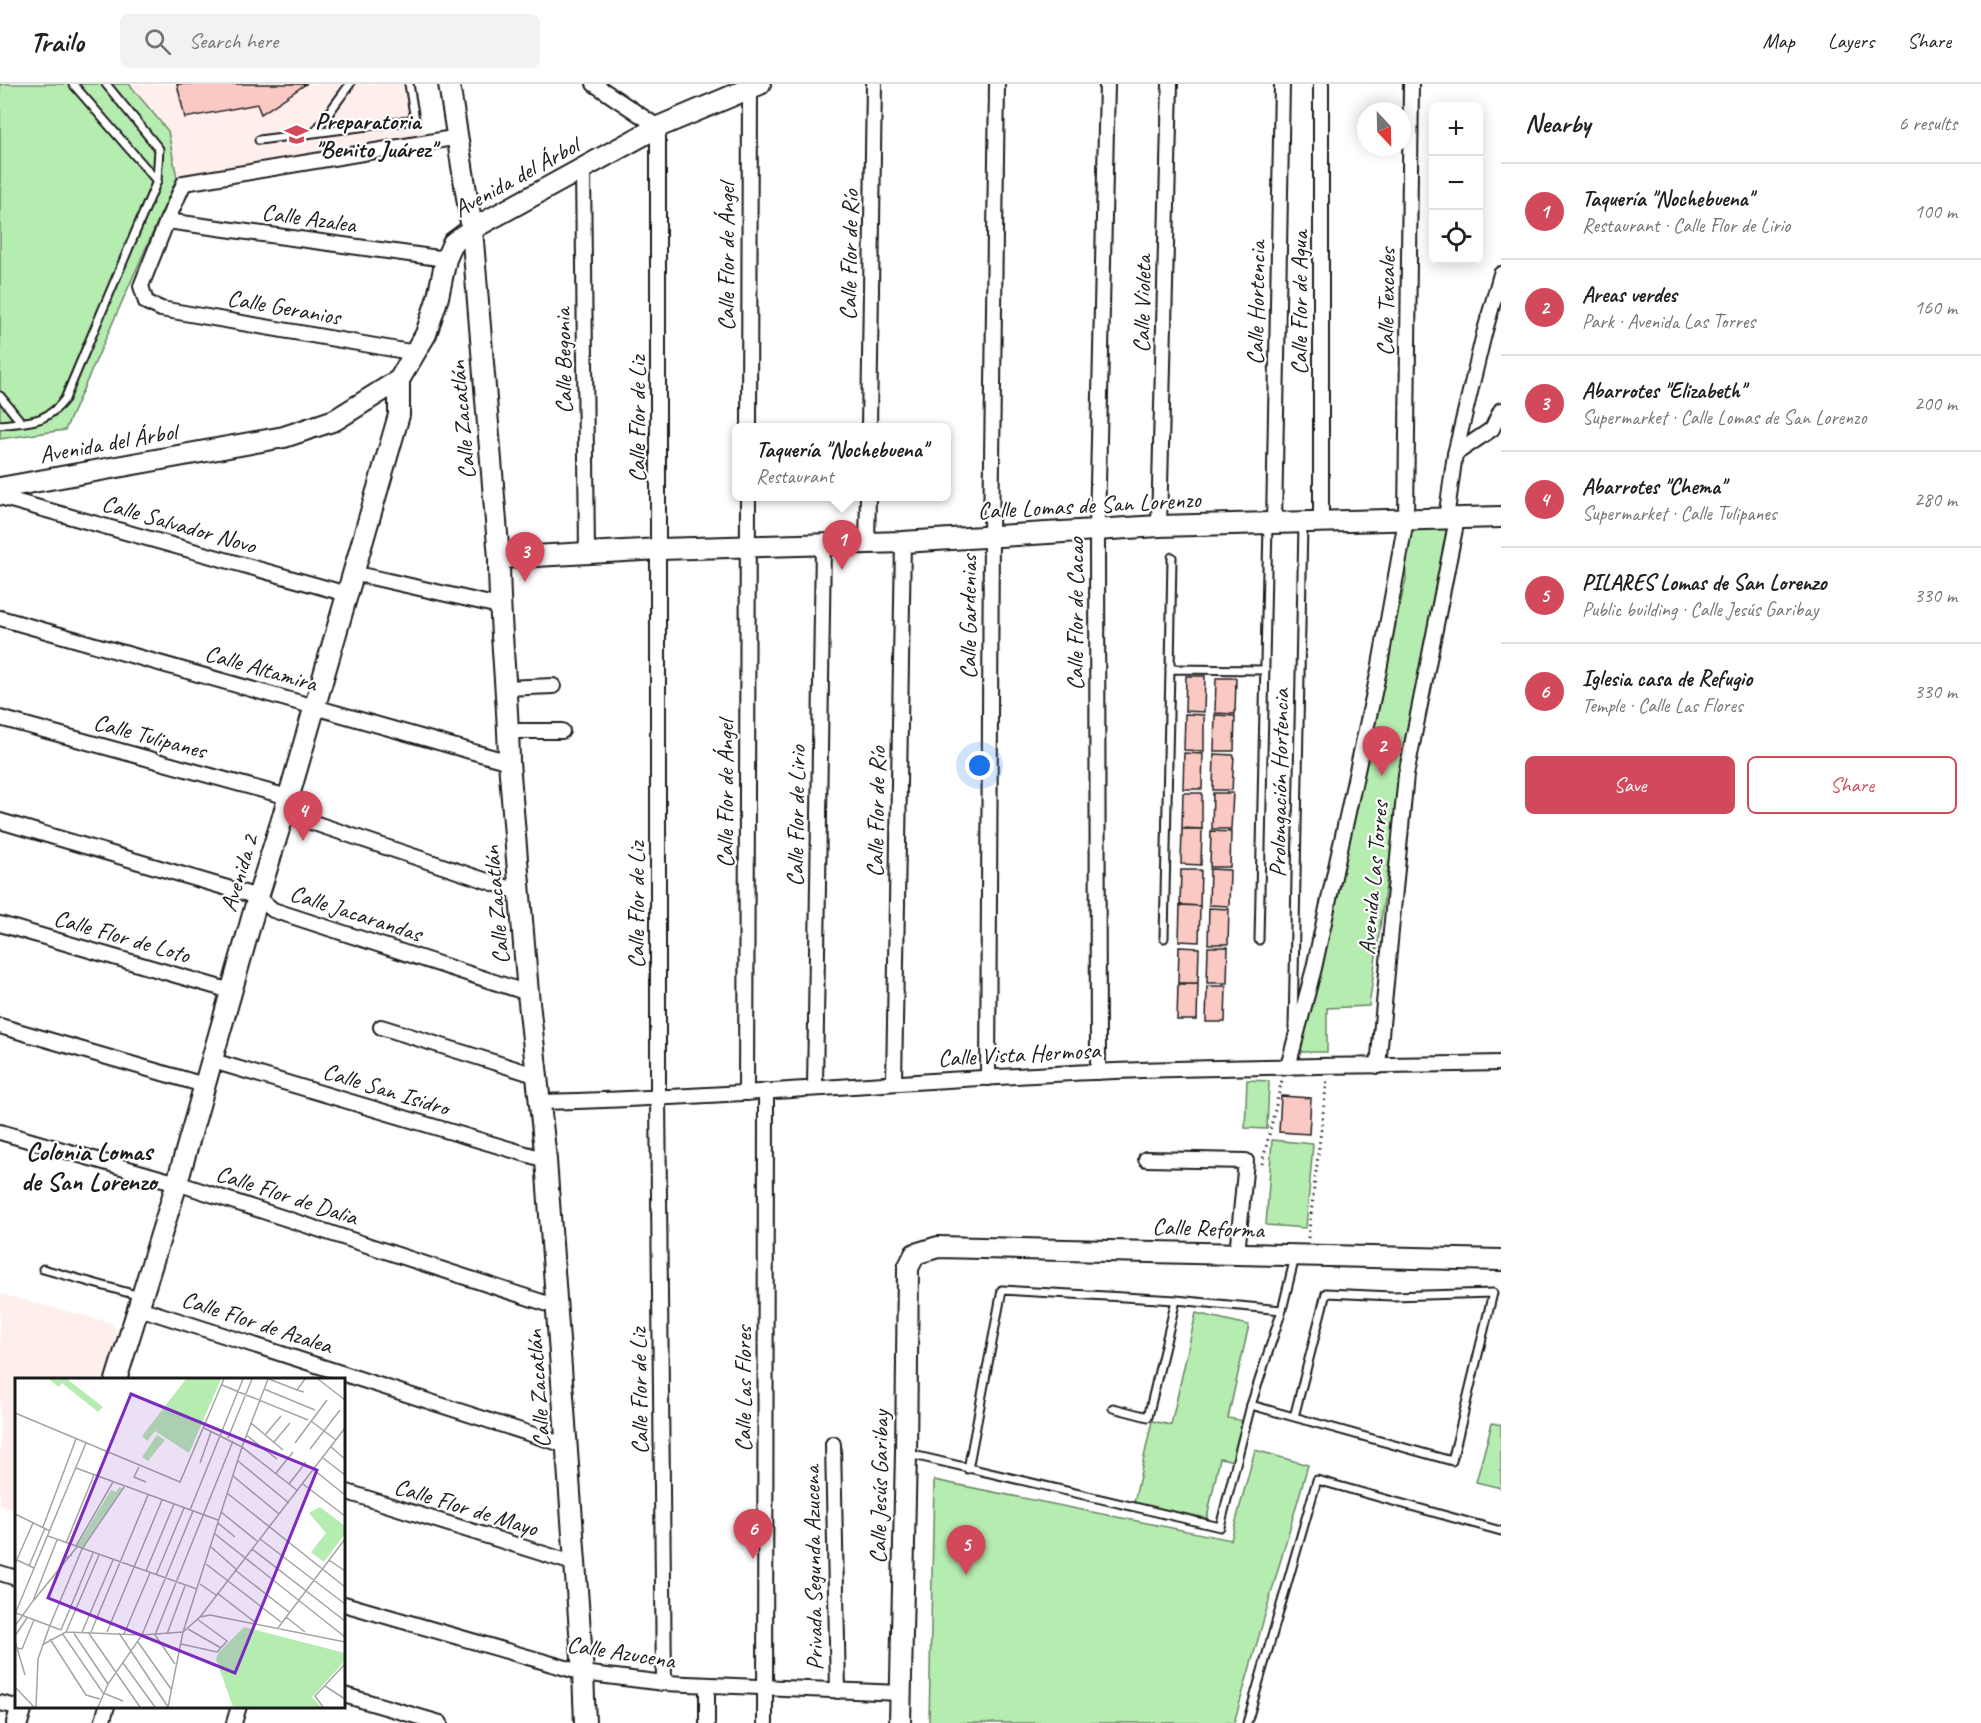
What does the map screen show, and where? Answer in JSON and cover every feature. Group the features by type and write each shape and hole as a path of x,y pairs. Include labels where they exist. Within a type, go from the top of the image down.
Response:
{"street":[{"name":"Calle Zacatlán","path":"449,84 459,137 471,229 499,558 499,606 509,731 509,762 528,993 546,1160 568,1446 585,1723"},
{"path":"594,84 658,127"},
{"name":"Calle Flor de Río","path":"869,423 874,84"},
{"name":"Calle Gardenias","path":"988,1077 991,535 997,84"},
{"name":"Calle Flor de Cacao","path":"1098,1072 1097,529 1107,84"},
{"name":"Calle Violeta","path":"1159,526 1170,84"},
{"name":"Calle Hortencia","path":"1271,524 1282,84"},
{"name":"Calle Flor de Agua","path":"1312,523 1321,84"},
{"name":"Calle Texcales","path":"1397,576 1406,520 1412,84"},
{"name":"Avenida del Árbol","path":"0,488 284,437 334,420 399,380 426,334 438,297 446,259 453,243 471,229 658,127 753,85"},
{"name":"Calle Flor de Ángel","path":"748,423 753,85"},
{"name":"Calle Flor de Liz","path":"658,127 660,549 658,1099 664,1683"},
{"path":"167,221 184,183 459,137"},
{"name":"Calle Begonia","path":"583,168 587,553"},
{"name":"Calle Azalea","path":"167,221 446,259"},
{"name":"Calle Geranios","path":"167,221 141,286 146,302 161,309 416,353"},
{"name":"Avenida Las Torres","path":"1378,1066 1406,774 1452,519 1455,454 1501,274"},
{"name":"Avenida 2","path":"117,1378 177,1183 399,415 399,380"},
{"path":"1455,454 1492,429 1501,410"},
{"name":"Calle Salvador Novo","path":"0,497 347,594"},
{"name":"Calle Flor de Ángel","path":"746,1092 748,501"},
{"path":"867,543 868,501"},
{"name":"Calle Lomas de San Lorenzo","path":"499,558 660,549 903,542 1159,526 1501,517"},
{"name":"Calle Flor de Río","path":"894,1083 903,542"},
{"name":"Calle Flor de Lirio","path":"815,1088 823,545"},
{"path":"353,573 499,606"},
{"name":"Avenida Las Torres","path":"1287,1067 1319,945 1379,670 1397,576"},
{"name":"Calle Altamira","path":"0,618 509,762"},
{"path":"505,688 553,687"},
{"name":"Calle Tulipanes","path":"0,718 286,805 520,892"},
{"path":"509,731 562,731"},
{"name":"Calle Jacarandas","path":"0,821 258,897 273,909 528,993"},
{"name":"Calle Flor de Loto","path":"0,924 231,991"},
{"path":"0,1026 204,1085"},
{"path":"381,1027 538,1076"},
{"name":"Calle San Isidro","path":"213,1060 546,1160"},
{"name":"Calle Vista Hermosa","path":"540,1102 658,1099 1098,1072 1501,1063"},
{"name":"Calle Las Flores","path":"765,1723 766,1091"},
{"name":"Calle Flor de Dalia","path":"0,1132 177,1183 557,1307"},
{"path":"1146,1159 1246,1161 1237,1254"},
{"name":"Calle Reforma","path":"915,1254 938,1247 1501,1260"},
{"name":"Calle Jesús Garibay","path":"900,1723 908,1268 915,1254"},
{"name":"Calle Flor de Azalea","path":"140,1302 568,1446"},
{"name":"Privada Segunda Azucena","path":"833,1444 838,1690"},
{"name":"Calle Flor de Mayo","path":"345,1491 576,1564"},
{"path":"0,1573 15,1578"},
{"name":"Calle Azucena","path":"345,1604 583,1673 707,1686 900,1693"},
{"path":"707,1686 707,1723"},
{"path":"345,1695 440,1723"},
{"path":"0,1702 20,1713"},
{"path":"102,1723 107,1708"},
{"path":"234,1723 239,1708"}],"lane":[{"path":"73,84 157,181"},
{"path":"0,425 43,419 55,411 65,399 157,181 159,149 106,84"},
{"path":"315,132 350,84"},
{"path":"259,140 415,120 409,84"},
{"path":"0,396 21,422"},
{"name":"Prolongación Hortencia","path":"1293,1043 1312,523"},
{"path":"1259,940 1271,524"},
{"path":"1164,938 1172,557"},
{"path":"1170,669 1265,670"},
{"path":"906,1453 1220,1527 1251,1406 1300,1257"},
{"path":"43,1269 140,1302"},
{"path":"968,1469 1002,1290 1176,1300 1281,1310"},
{"path":"1251,1406 1452,1461 1493,1293 1392,1296 1326,1293 1294,1417"},
{"path":"1113,1408 1148,1417 1176,1300"},
{"path":"1248,1723 1317,1480 1501,1531"}],"path":[{"path":"1300,1257 1328,1066"},
{"path":"1261,1170 1287,1067"}],"shaded area":[{"name":"Preparatoria \"Benito Juárez\"","path":"129,84 416,84 426,139 177,178 168,131"},
{"path":"0,1294 112,1323 123,1337 111,1378 15,1378 15,1510 0,1505"}],"green space":[{"path":"0,84 129,84 168,131 177,178 65,430 0,439"},
{"path":"1448,522 1398,797 1369,1006 1327,1008 1327,1052 1298,1052 1406,579 1404,523"},
{"path":"1247,1080 1269,1081 1267,1129 1245,1128"},
{"path":"1272,1140 1313,1144 1306,1228 1266,1225"},
{"path":"1196,1313 1249,1325 1228,1418 1244,1421 1235,1461 1220,1458 1207,1518 1134,1503 1152,1421 1171,1425"},
{"path":"1492,1423 1501,1425 1501,1488 1476,1482"},
{"path":"1255,1450 1308,1465 1234,1723 929,1723 934,1480 1231,1540"}],"building":[{"path":"177,84 306,84 261,114 257,104 185,118"},
{"path":"1186,676 1205,676 1204,712 1185,711"},
{"path":"1216,678 1236,678 1235,714 1215,713"},
{"path":"1185,714 1204,715 1204,751 1184,750"},
{"path":"1215,715 1235,716 1234,751 1214,751"},
{"path":"1184,753 1203,754 1202,789 1183,789"},
{"path":"1214,754 1234,755 1232,790 1213,790"},
{"path":"1183,793 1202,793 1202,829 1182,828"},
{"path":"1213,793 1233,793 1231,829 1212,829"},
{"path":"1182,829 1202,829 1201,865 1181,864"},
{"path":"1211,831 1231,832 1230,867 1210,867"},
{"path":"1210,869 1230,870 1229,906 1209,905"},
{"path":"1181,870 1201,870 1200,906 1180,905"},
{"path":"1180,905 1200,906 1199,942 1179,941"},
{"path":"1209,908 1229,909 1228,944 1208,944"},
{"path":"1179,947 1199,948 1198,983 1178,983"},
{"path":"1208,947 1228,947 1227,983 1207,983"},
{"path":"1178,984 1198,984 1197,1020 1177,1020"},
{"path":"1207,986 1226,986 1225,1022 1206,1022"},
{"path":"1281,1096 1311,1098 1309,1134 1279,1132"}],"place":[{"name":"Preparatoria \"Benito Juárez\"","path":"297,135"},
{"name":"Taquería \"Nochebuena\"","path":"842,570"},
{"name":"Abarrotes \"Elizabeth\"","path":"525,582"},
{"name":"Areas verdes","path":"1382,776"},
{"name":"Abarrotes \"Chema\"","path":"303,841"},
{"name":"Iglesia casa de Refugio","path":"753,1559"},
{"name":"PILARES Lomas de San Lorenzo","path":"966,1575"}],"district":[{"name":"Colonia Lomas de San Lorenzo","path":"89,1166"}]}
